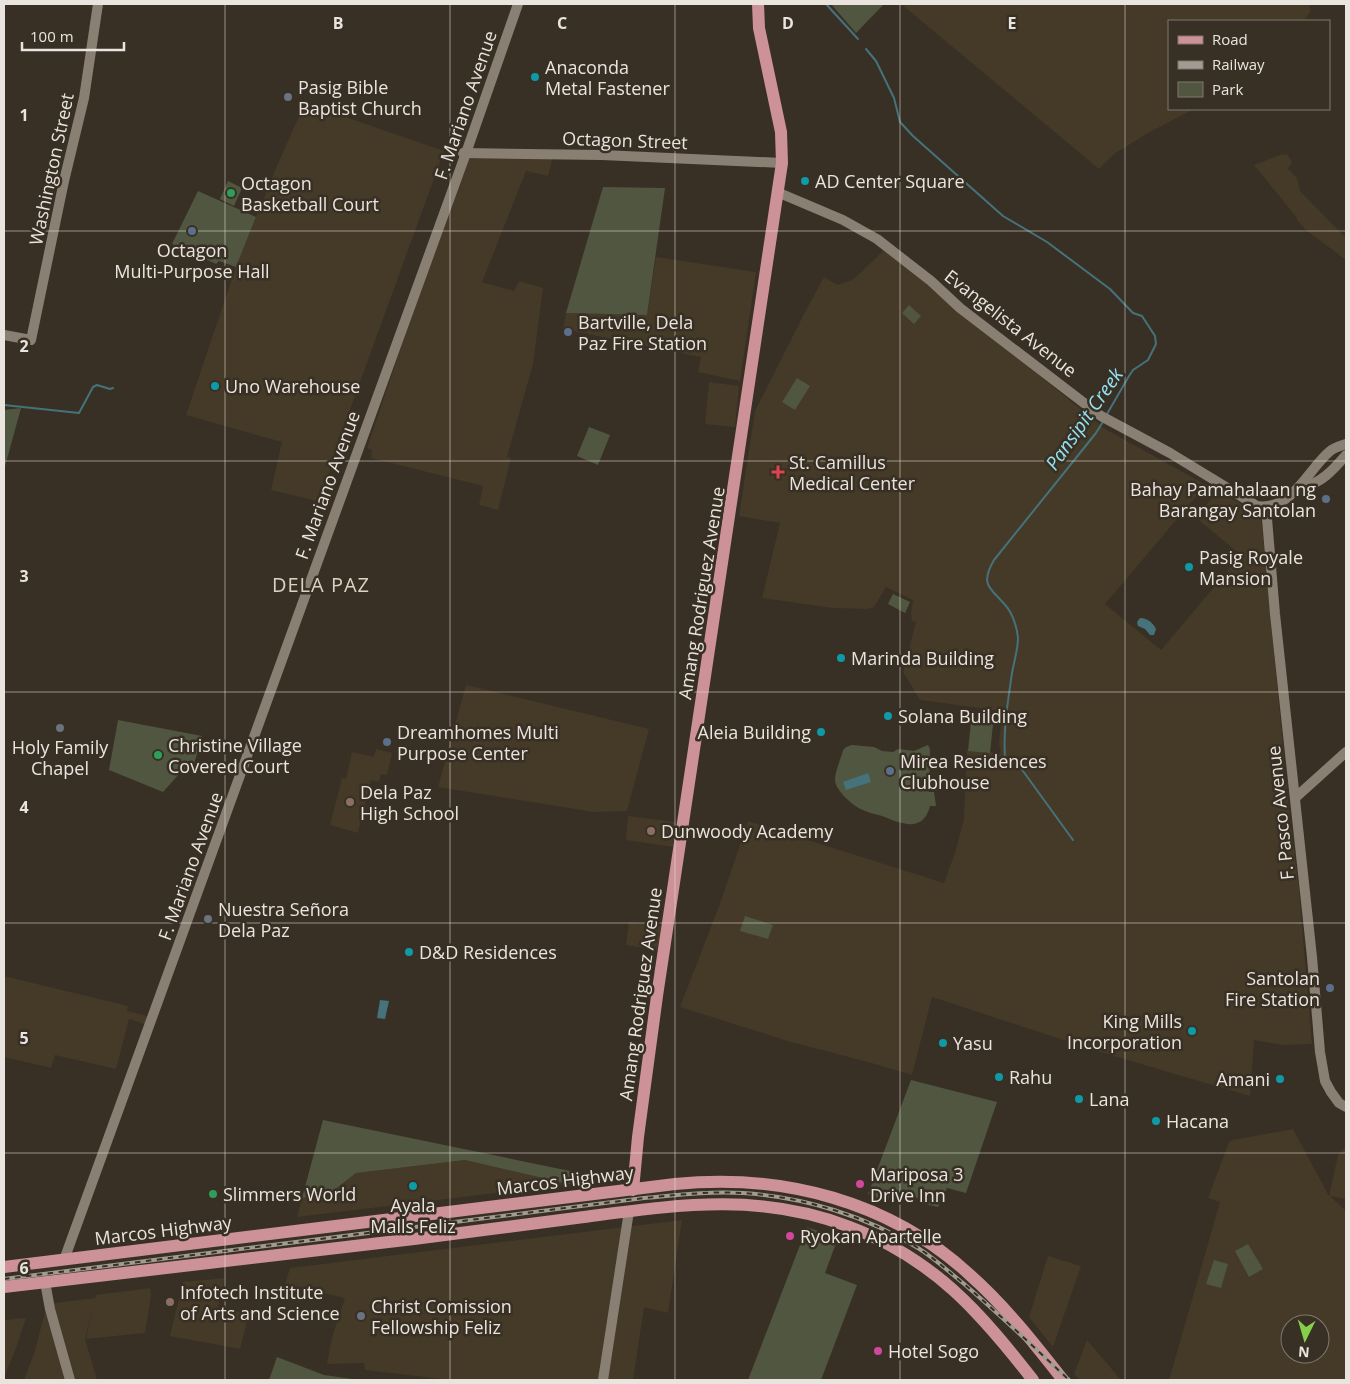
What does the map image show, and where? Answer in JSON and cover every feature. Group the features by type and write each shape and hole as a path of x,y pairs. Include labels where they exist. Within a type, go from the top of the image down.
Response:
{"main road":[{"name":"Amang Rodriguez Avenue","path":"633,1190 657,996 782,163 781,132 760,37 757,19 758,4"},
{"path":"635,1163 652,1187"},
{"name":"Marcos Highway","path":"4,1267 690,1182 741,1181 802,1189 840,1199 897,1223 938,1249 991,1294 1010,1314 1063,1380"},
{"path":"795,1211 802,1189"},
{"path":"4,1287 629,1211 709,1204 752,1204 795,1211 849,1227 884,1242 928,1269 974,1309 1033,1380"},
{"path":"430,1214 434,1236"},
{"path":"171,1247 170,1257 174,1267"}],"street":[{"name":"Washington Street","path":"4,335 31,340 64,182 84,98 98,4"},
{"name":"F. Mariano Avenue","path":"64,1260 518,4"},
{"name":"Octagon Street","path":"464,153 602,155 782,163"},
{"name":"Evangelista Avenue","path":"777,192 843,220 877,239 930,281 960,308 1106,418 1170,452 1251,502 1266,507"},
{"path":"1266,507 1277,503 1301,487 1329,452 1346,444"},
{"path":"1301,487 1310,486 1325,477 1346,455"},
{"name":"F. Pasco Avenue","path":"1266,507 1275,614 1323,1067 1325,1080 1331,1092 1346,1107"},
{"path":"1295,798 1346,752"},
{"path":"602,1380 629,1211"},
{"path":"44,1282 70,1380"}],"shaded area":[{"path":"901,4 1309,4 1311,11 1304,20 1168,20 1168,110 1192,110 1148,133 1114,154 1099,169"},
{"path":"305,103 444,151 335,451 321,502 271,490 282,442 186,415 236,267 276,168"},
{"path":"1287,154 1292,162 1288,169 1297,178 1300,191 1346,238 1346,260 1306,230 1254,165"},
{"path":"553,156 548,176 526,171 482,282 514,291 519,281 543,288 533,364 507,457 511,458 498,510 479,505 483,486 371,458 372,450 367,448 465,158"},
{"path":"885,249 1105,429 1206,485 1105,604 1161,650 1241,555 1195,517 1218,491 1261,515 1288,800 1299,890 1312,1044 1282,1045 1254,1040 1250,1096 1097,1051 932,997 912,1075 791,1042 680,1007 721,901 748,821 944,883 955,853 964,819 967,750 1001,753 999,744 1002,711 920,700 903,672 916,622 912,621 913,600 886,587 874,607 868,609 833,608 762,598 780,523 739,516 755,411 824,277 838,285 854,279"},
{"path":"656,257 756,272 740,381 698,372 701,357 563,329 566,313 647,315"},
{"path":"709,382 739,386 735,427 705,424"},
{"path":"466,685 649,729 627,811 594,812 438,787"},
{"name":"Dela Paz High School","path":"376,749 392,753 387,775 381,774 379,782 371,780 358,833 330,825 342,778 346,779 352,752 374,757"},
{"name":"Dunwoody Academy","path":"628,816 676,822 673,847 626,840"},
{"path":"629,922 661,926 658,950 626,945"},
{"path":"4,976 128,1006 127,1011 151,1017 148,1025 129,1019 116,1069 55,1055 51,1068 4,1057"},
{"path":"1293,1129 1329,1196 1338,1155 1346,1146 1346,1199 1330,1196 1346,1211 1346,1380 1169,1380 1220,1202 1208,1198 1229,1142"},
{"path":"465,1160 569,1184 297,1217 302,1198 329,1194 356,1173"},
{"name":"Ayala Malls Feliz","path":"682,1220 668,1313 644,1307 633,1380 450,1380 365,1370 364,1363 327,1364 332,1337 345,1298 285,1284 290,1268"},
{"path":"1048,1256 1081,1266 1053,1347 1029,1317"},
{"path":"225,1278 218,1307 249,1314 240,1349 170,1336 183,1282"},
{"path":"150,1288 151,1296 145,1333 86,1339 92,1311 85,1339 97,1380 24,1380 34,1354 47,1304"},
{"path":"26,1318 16,1348 4,1378 4,1320"},
{"path":"1087,1340 1121,1380 1080,1380 1074,1374"}],"green space":[{"path":"831,4 884,4 856,33"},
{"name":"Octagon Basketball Court","path":"228,181 242,188 234,206 220,199"},
{"path":"603,187 665,188 647,315 566,313"},
{"path":"198,191 256,217 236,267 219,261 216,264 172,244"},
{"path":"909,305 921,316 914,324 902,313"},
{"path":"797,378 810,386 795,410 782,402"},
{"path":"21,408 4,470 4,410"},
{"path":"589,427 610,435 598,465 577,456"},
{"path":"893,594 910,602 905,613 888,604"},
{"path":"118,720 202,736 194,764 179,774 163,792 109,770"},
{"path":"971,722 993,724 990,753 968,751"},
{"path":"852,745 874,747 882,751 893,752 898,749 914,751 928,745 930,749 929,792 934,792 936,806 930,806 927,815 922,820 910,824 859,808 841,793 835,780 843,750"},
{"path":"745,916 773,925 768,939 740,931"},
{"path":"911,1080 997,1102 966,1193 947,1188 938,1207 929,1205 914,1196 892,1190 887,1202 868,1194"},
{"path":"323,1120 604,1178 569,1184 465,1160 356,1173 329,1194 302,1198"},
{"path":"807,1227 838,1238 825,1273 857,1285 821,1380 748,1380"},
{"path":"1248,1244 1263,1269 1249,1277 1235,1251"},
{"path":"1214,1260 1228,1264 1221,1288 1206,1284"},
{"path":"277,1357 324,1375 360,1380 269,1380"}],"water":[{"path":"1140,618 1148,620 1153,625 1156,629 1154,635 1150,635 1145,629 1138,626 1137,622"},
{"path":"868,773 871,782 846,790 843,782"},
{"path":"380,1000 389,1001 385,1019 377,1018"}],"waterway":[{"path":"826,4 858,39"},
{"name":"Pansipit Creek","path":"866,49 876,61 894,98 900,122 913,136 1003,216 1047,242 1110,289 1133,313 1142,316 1155,336 1156,344 1148,360 1133,370 1107,414"},
{"path":"4,405 79,413 93,387 97,385 110,389 113,388"},
{"name":"Pansipit Creek","path":"1073,840 1018,764 1005,758 1006,715 1018,638 1011,613 989,586 987,576 994,560 1096,433 1104,420"}],"railway":[{"path":"4,1279 644,1198 706,1193 766,1195 834,1210 877,1226 918,1248 976,1295 1069,1380"}],"place":[{"name":"Anaconda Metal Fastener","path":"535,77"},
{"name":"Pasig Bible Baptist Church","path":"288,97"},
{"name":"AD Center Square","path":"805,181"},
{"name":"Octagon Basketball Court","path":"231,193"},
{"name":"Octagon Multi-Purpose Hall","path":"192,231"},
{"name":"Bartville, Dela Paz Fire Station","path":"568,332"},
{"name":"Uno Warehouse","path":"215,386"},
{"name":"St. Camillus Medical Center","path":"778,472"},
{"name":"Bahay Pamahalaan ng Barangay Santolan","path":"1326,499"},
{"name":"Pasig Royale Mansion","path":"1189,567"},
{"name":"Marinda Building","path":"841,658"},
{"name":"Solana Building","path":"888,716"},
{"name":"Holy Family Chapel","path":"60,728"},
{"name":"Aleia Building","path":"821,732"},
{"name":"Dreamhomes Multi Purpose Center","path":"387,742"},
{"name":"Christine Village Covered Court","path":"158,755"},
{"name":"Mirea Residences Clubhouse","path":"890,771"},
{"name":"Dela Paz High School","path":"350,802"},
{"name":"Dunwoody Academy","path":"651,831"},
{"name":"Nuestra Señora Dela Paz","path":"208,919"},
{"name":"D&D Residences","path":"409,952"},
{"name":"Santolan Fire Station","path":"1330,988"},
{"name":"King Mills Incorporation","path":"1192,1031"},
{"name":"Yasu","path":"943,1043"},
{"name":"Rahu","path":"999,1077"},
{"name":"Amani","path":"1280,1079"},
{"name":"Lana","path":"1079,1099"},
{"name":"Hacana","path":"1156,1121"},
{"name":"Mariposa 3 Drive Inn","path":"860,1184"},
{"name":"Ayala Malls Feliz","path":"413,1186"},
{"name":"Slimmers World","path":"213,1194"},
{"name":"Ryokan Apartelle","path":"790,1236"},
{"name":"Infotech Institute of Arts and Science","path":"170,1302"},
{"name":"Christ Comission Fellowship Feliz","path":"361,1316"},
{"name":"Hotel Sogo","path":"878,1351"}],"district":[{"name":"DELA PAZ","path":"321,584"}]}
